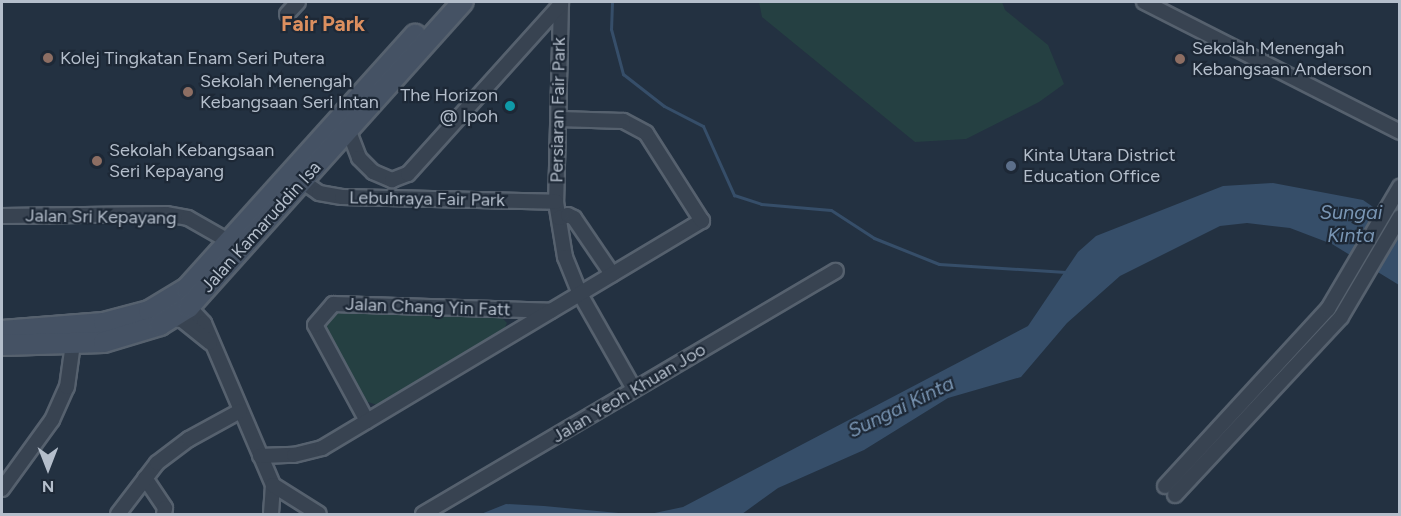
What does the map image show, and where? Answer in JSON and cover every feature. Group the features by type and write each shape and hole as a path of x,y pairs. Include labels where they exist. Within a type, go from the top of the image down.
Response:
{"main road":[{"name":"Jalan Kamaruddin Isa","path":"2,345 104,342 172,319 189,307 235,246 445,2"},
{"name":"Jalan Kamaruddin Isa","path":"2,331 104,323 149,311 187,288 235,246 302,181 463,2"},
{"path":"149,311 158,314 177,305 189,307"},
{"path":"73,344 104,323"}],"street":[{"path":"287,14 298,2"},
{"path":"1144,2 1400,132"},
{"path":"348,129 359,158 373,172 392,180 408,174 561,3"},
{"name":"Persiaran Fair Park","path":"561,3 556,202 565,257 580,294 634,389"},
{"name":"Jalan Chang Yin Fatt","path":"260,456 294,455 322,448 702,221 646,133 623,121 559,119"},
{"name":"Lebuhraya Fair Park","path":"302,181 319,193 342,197 556,202"},
{"path":"1397,190 1328,309 1170,491 1341,317 1400,217"},
{"name":"Jalan Sri Kepayang","path":"2,216 166,214 188,219 235,246"},
{"path":"559,218 568,215 574,218 612,274"},
{"name":"Jalan Yeoh Khuan Joo","path":"423,514 836,271"},
{"name":"Jalan Chang Yin Fatt","path":"367,421 315,325 333,304 551,311"},
{"path":"189,307 200,315 210,344 273,485 271,514"},
{"path":"172,319 182,320 210,344"},
{"path":"2,489 52,420 67,387 73,344"},
{"path":"118,514 157,463 189,439 240,411"},
{"path":"146,478 165,508 164,514"},
{"path":"273,485 318,514"}],"green space":[{"path":"759,2 1002,2 1005,10 1048,45 1064,84 1039,102 966,139 915,142 762,17"},
{"path":"338,312 500,316 507,323 504,329 377,405 362,400 325,326"}],"water":[{"name":"Sungai Kinta","path":"1273,183 1363,200 1399,225 1399,285 1332,244 1290,228 1247,223 1220,226 1120,276 1067,323 1021,377 948,398 864,450 778,488 742,514 650,514 683,507 1028,326 1078,252 1096,236 1223,186"},
{"path":"506,504 544,506 629,514 481,514"}],"waterway":[{"path":"612,2 611,29 623,74 664,106 703,126 734,195 761,204 831,210 874,238 939,264 1066,272"}],"place":[{"name":"Kolej Tingkatan Enam Seri Putera","path":"48,58"},
{"name":"Sekolah Menengah Kebangsaan Anderson","path":"1180,59"},
{"name":"Sekolah Menengah Kebangsaan Seri Intan","path":"188,92"},
{"name":"The Horizon @ Ipoh","path":"510,106"},
{"name":"Sekolah Kebangsaan Seri Kepayang","path":"97,161"},
{"name":"Kinta Utara District Education Office","path":"1011,166"}],"district":[{"name":"Fair Park","path":"323,24"}]}
